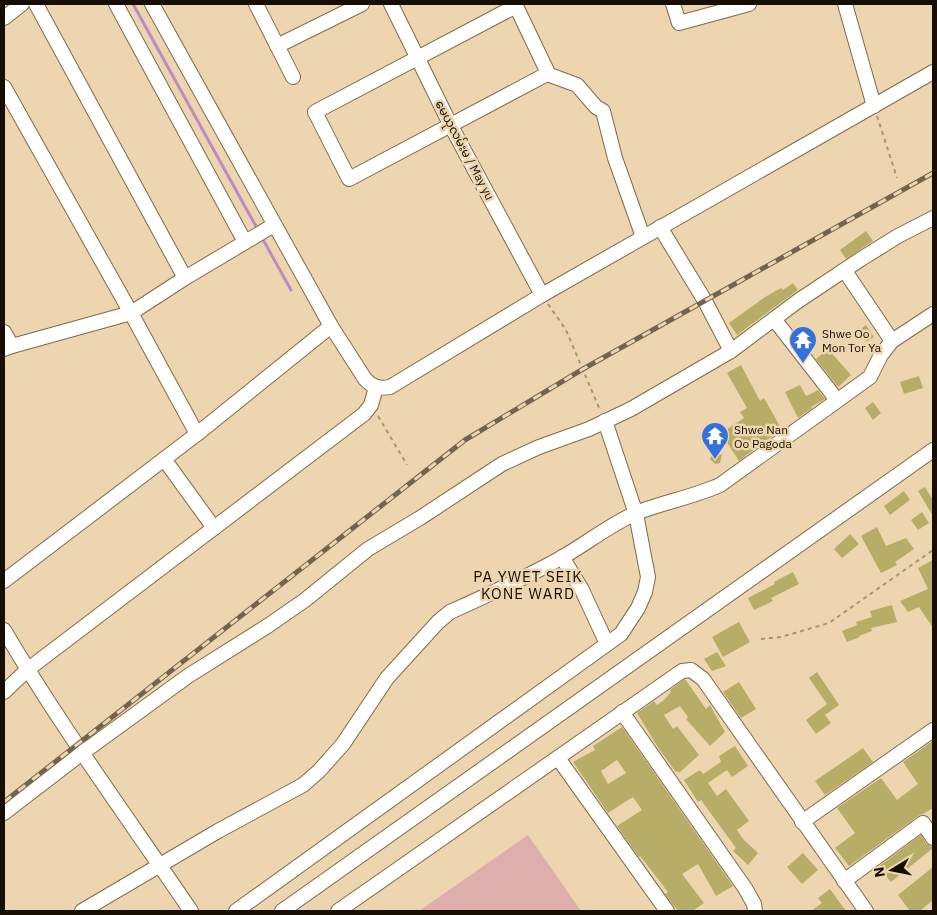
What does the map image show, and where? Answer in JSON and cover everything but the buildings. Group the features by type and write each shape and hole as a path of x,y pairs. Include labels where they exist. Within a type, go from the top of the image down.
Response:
{"street":[{"path":"4,18 22,4"},
{"path":"36,4 185,278"},
{"path":"116,4 249,240"},
{"path":"152,4 273,226 331,326 365,379 369,384 376,387 390,387 542,295 933,72"},
{"path":"256,4 294,77"},
{"path":"277,46 362,4"},
{"name":"မေယုလမ်းမ / May yu","path":"391,4 451,126 542,295"},
{"path":"672,4 678,23 749,4"},
{"path":"845,4 874,106"},
{"path":"547,74 515,5 315,112 349,179 547,74 577,85 596,107 602,111 615,158 643,237"},
{"path":"4,87 8,104 131,313 197,434"},
{"path":"4,813 82,753 188,676 305,600 368,549 420,518 502,464 631,409 732,351 774,319 844,271 898,236 933,218"},
{"path":"4,332 8,347 131,313 185,278 273,226"},
{"path":"660,227 703,298 732,351"},
{"path":"844,271 892,341"},
{"path":"82,911 218,831 303,785 319,771 343,744 387,678 438,622 450,612 562,557 604,530 636,514 700,494 720,485 870,377 881,355 892,341 933,314"},
{"path":"774,319 837,400"},
{"path":"4,581 197,434 331,326"},
{"path":"4,692 27,670 364,414 371,405 376,387"},
{"path":"236,911 621,634 630,622 645,592 648,577 636,514 605,421"},
{"path":"282,911 933,450"},
{"path":"164,459 214,528"},
{"path":"562,557 582,590 607,644"},
{"path":"4,630 27,670 82,753 191,911"},
{"path":"338,911 682,671 691,670 703,679 866,911"},
{"path":"622,712 745,888 754,904 755,911"},
{"path":"802,822 933,730"},
{"path":"558,758 667,911"},
{"path":"844,881 923,823 933,838"}],"path":[{"path":"874,106 897,178"},
{"path":"542,295 566,330 605,421"},
{"path":"371,405 407,465"},
{"path":"761,639 781,637 803,629 829,623 933,550"}],"shaded area":[{"path":"528,835 581,911 419,911"}],"waterway":[{"path":"133,4 258,230"},
{"path":"261,236 291,290"}],"railway":[{"path":"4,802 465,440 583,369 933,173"}],"place":[{"name":"Shwe Oo Mon Tor Ya","path":"803,364"},
{"name":"Shwe Nan Oo Pagoda","path":"715,460"}],"district":[{"name":"PA YWET SEIK KONE WARD","path":"528,584"}]}
